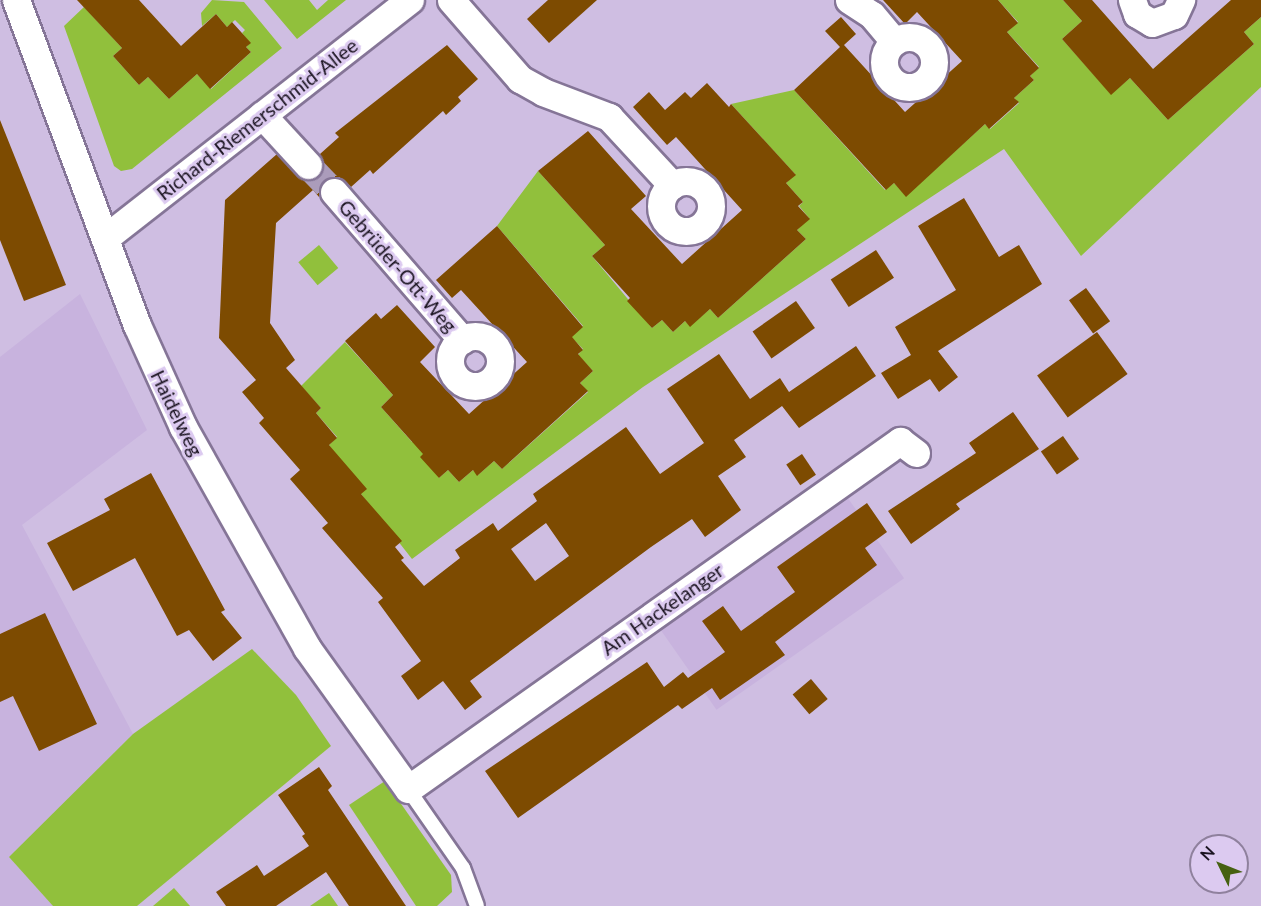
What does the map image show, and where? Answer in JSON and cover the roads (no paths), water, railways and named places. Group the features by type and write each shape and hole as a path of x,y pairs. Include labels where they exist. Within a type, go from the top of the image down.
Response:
{"street":[{"name":"Haidelweg","path":"16,0 157,372 202,465 307,648 408,789"},
{"name":"Richard-Riemerschmid-Allee","path":"105,238 410,0"},
{"path":"451,0 520,79 543,92 609,117 672,185"},
{"path":"849,0 872,15 894,41"},
{"path":"1132,0 1137,14 1152,23 1174,15 1181,0"},
{"path":"262,116 308,165"},
{"name":"Gebrüder-Ott-Weg","path":"334,192 462,340"},
{"name":"Am Hackelanger","path":"408,789 900,441 916,453"}],"lane":[{"path":"408,789 463,868 477,906"}],"tunnel":[{"path":"308,165 334,192"}]}
